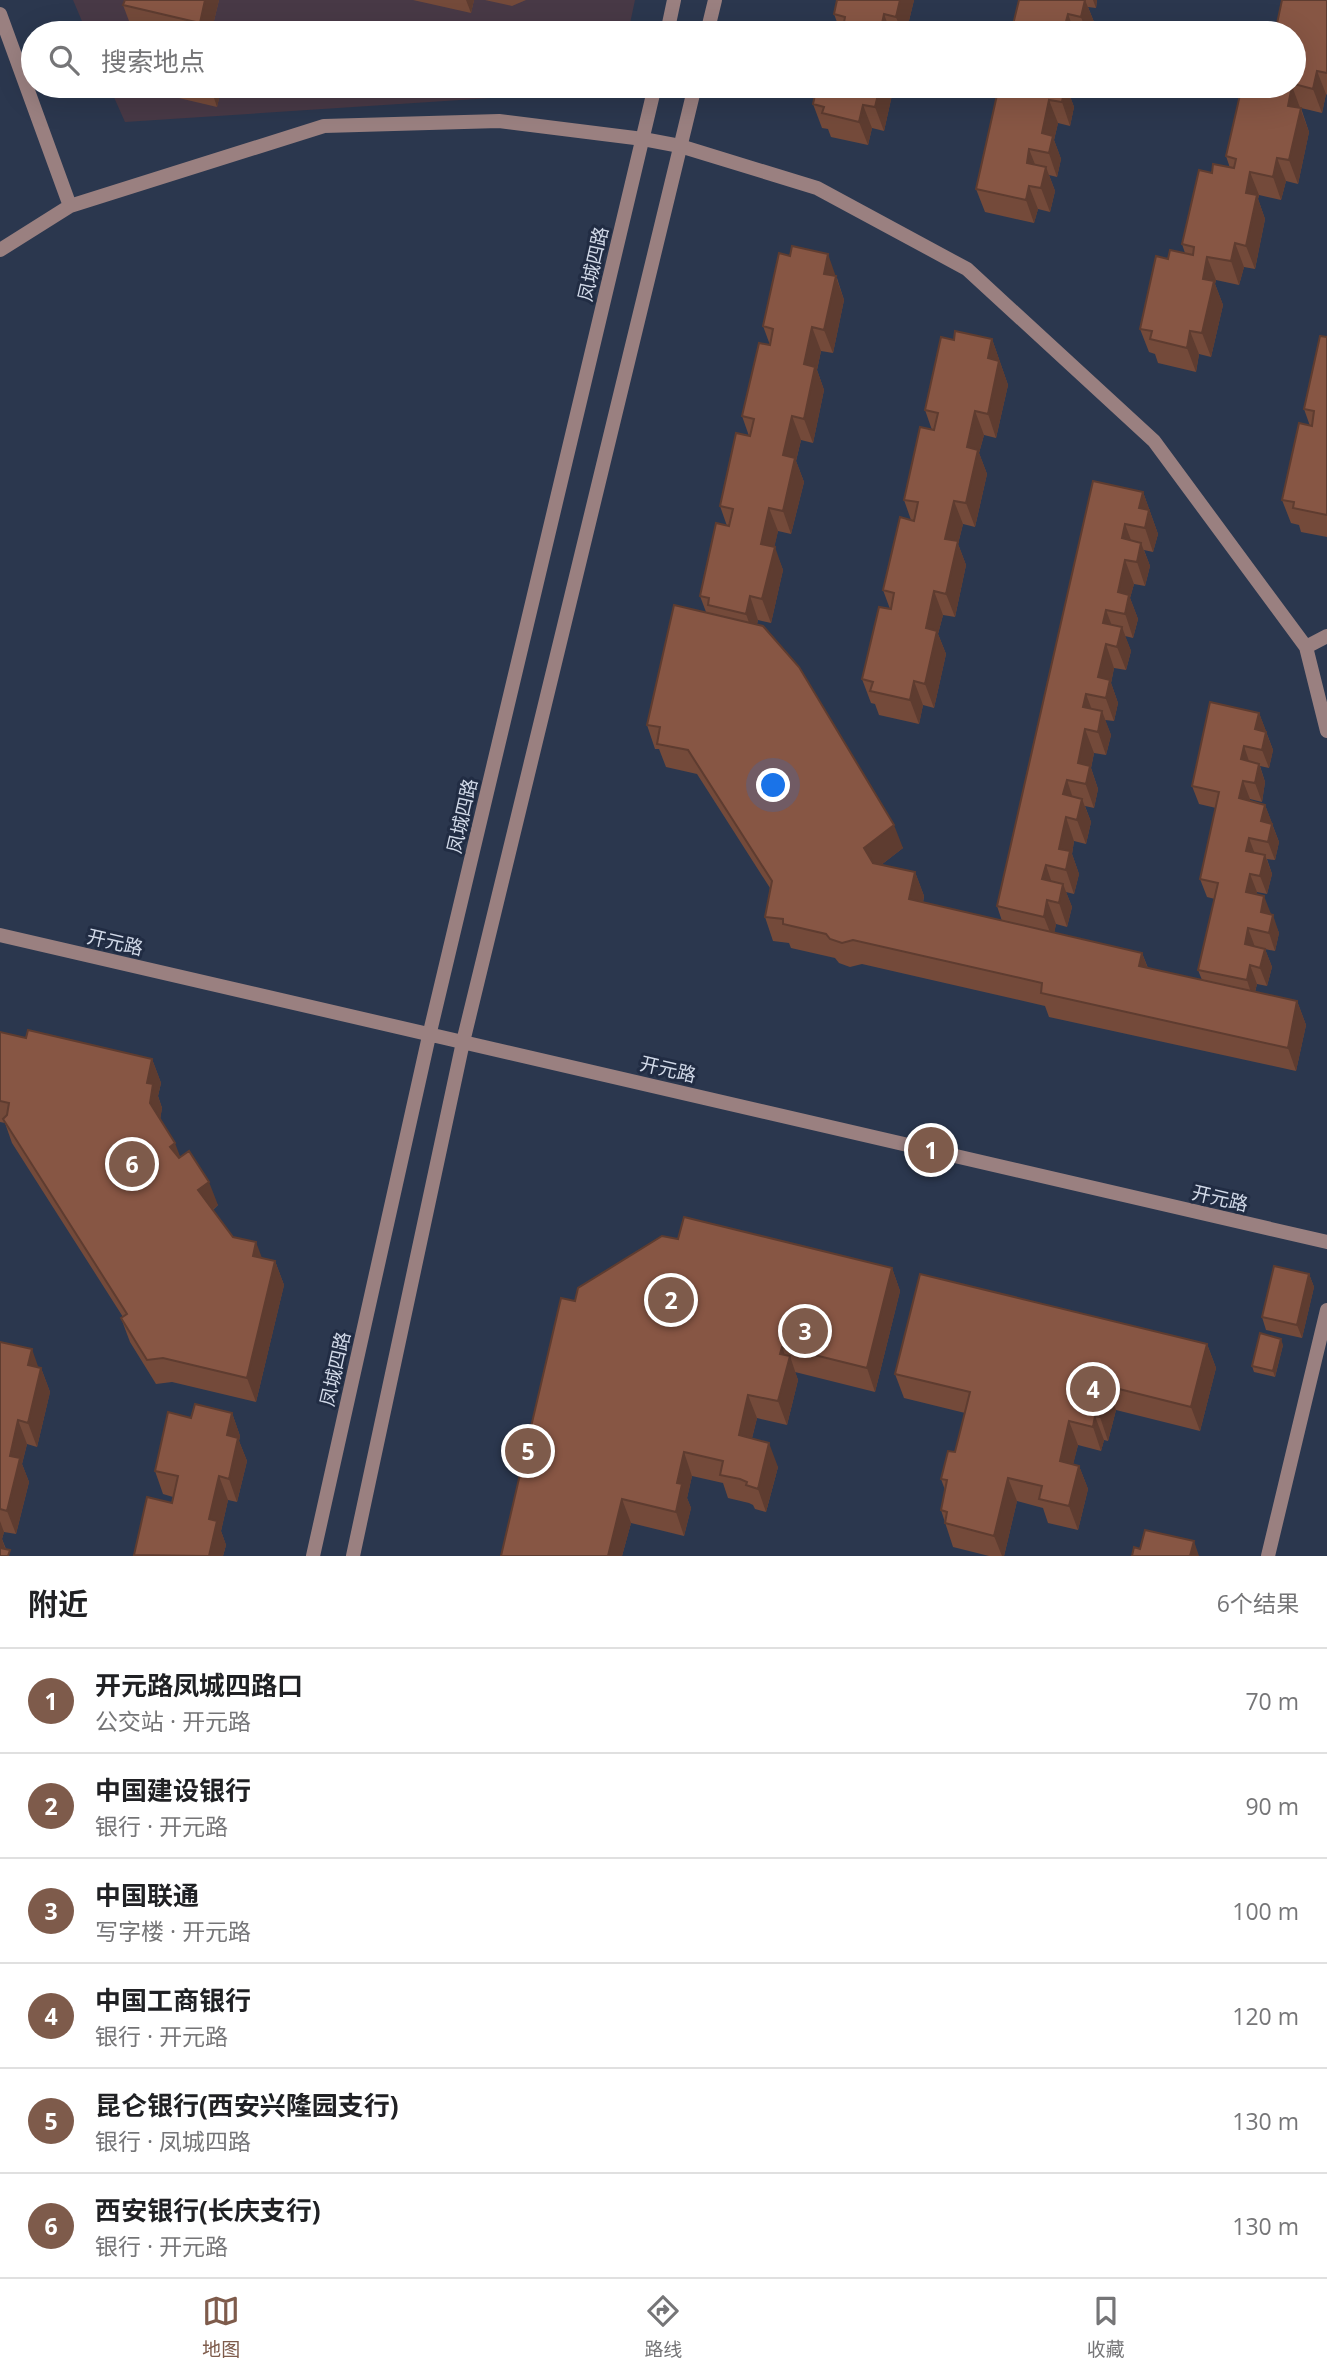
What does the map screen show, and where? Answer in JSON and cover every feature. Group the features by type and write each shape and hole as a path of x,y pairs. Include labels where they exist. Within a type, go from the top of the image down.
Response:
{"street":[{"path":"670,21 674,0"},
{"path":"710,21 715,0"},
{"path":"0,14 21,72"},
{"path":"31,98 70,206"},
{"name":"凤城四路","path":"313,1556 429,1035 652,98"},
{"path":"353,1556 463,1042 692,98"},
{"path":"0,250 70,206 324,126 499,121 643,139 680,146 817,188 967,269 1154,441 1306,647 1327,731"},
{"path":"1306,647 1327,636"},
{"name":"开元路","path":"0,935 1327,1242"},
{"path":"1268,1556 1327,1310"}],"shaded area":[{"path":"73,0 635,0 631,21 82,21"},
{"path":"114,98 492,98 125,122"}],"building":[{"path":"125,0 205,0 200,21 123,5"},
{"path":"837,0 900,0 896,17 884,14 883,21 844,21 845,17 834,14"},
{"path":"1019,0 1085,0 1081,17 1068,14 1066,21 1014,21"},
{"path":"1282,0 1327,0 1327,73 1317,71 1313,89 1306,87 1306,21 1278,21"},
{"path":"814,98 877,98 875,107 863,105 859,122 822,113 824,107 813,104"},
{"path":"996,98 1063,98 1062,102 1049,100 1042,133 1053,136 1049,153 1029,149 1027,163 1046,167 1041,188 1029,186 1026,200 976,189"},
{"path":"1239,98 1290,98 1288,106 1301,108 1289,160 1277,158 1273,177 1250,172 1246,193 1257,195 1246,246 1235,243 1231,261 1207,257 1203,279 1214,281 1202,333 1190,331 1187,348 1150,339 1152,331 1140,329 1156,256 1168,259 1170,250 1193,255 1194,247 1182,244 1199,170 1212,173 1213,164 1234,168 1236,159 1226,156"},
{"path":"792,246 828,254 824,274 836,276 824,330 812,327 804,364 815,367 804,419 792,416 783,455 795,458 783,511 769,508 761,544 775,547 762,599 750,596 746,614 708,605 709,598 700,596 716,523 729,526 733,509 720,506 736,433 750,436 754,419 742,416 759,343 770,345 773,329 763,326 779,253 790,256"},
{"path":"955,331 992,339 988,358 999,361 988,414 975,411 967,447 978,450 966,503 954,501 945,539 958,541 946,594 934,591 926,628 937,631 925,684 914,681 910,700 870,691 873,682 862,679 879,607 891,609 894,593 883,590 900,517 914,521 918,502 904,500 920,427 934,430 938,413 925,410 941,337 954,340"},
{"path":"1320,336 1327,337 1327,515 1293,508 1294,502 1282,500 1299,423 1312,426 1314,411 1304,409"},
{"path":"1093,481 1143,492 1139,508 1149,510 1145,528 1125,524 1122,538 1141,543 1137,562 1125,560 1118,592 1129,595 1125,614 1106,610 1103,623 1122,627 1117,647 1106,644 1098,677 1110,680 1106,698 1086,694 1083,707 1102,711 1098,732 1085,729 1078,763 1090,766 1086,784 1067,780 1063,794 1082,799 1077,820 1066,817 1059,849 1070,851 1066,870 1046,865 1042,879 1063,884 1059,903 1047,900 1044,917 997,906"},
{"path":"674,605 763,626 799,667 894,825 864,848 873,863 915,872 909,899 1142,953 1139,966 1297,1001 1288,1048 1041,993 1042,983 853,940 842,943 830,939 826,934 783,924 783,919 765,917 772,881 688,750 657,744 660,727 647,725"},
{"path":"1210,702 1259,713 1255,729 1266,732 1262,750 1244,746 1241,759 1259,764 1255,783 1243,781 1239,798 1265,805 1261,821 1272,824 1268,842 1249,838 1246,851 1265,855 1260,876 1250,874 1246,892 1264,896 1261,912 1273,915 1269,933 1248,928 1245,944 1265,949 1260,968 1250,965 1247,980 1198,970 1218,883 1200,879 1219,792 1192,786"},
{"path":"28,1030 152,1059 147,1083 153,1084 150,1103 175,1143 170,1147 179,1158 189,1151 209,1182 198,1190 233,1237 256,1242 253,1256 275,1261 247,1378 163,1358 147,1360 121,1318 127,1314 3,1119 7,1115 9,1103 0,1101 0,1032 26,1038"},
{"path":"684,1217 892,1268 867,1368 782,1347 780,1354 790,1356 778,1401 748,1395 739,1435 769,1443 758,1489 746,1485 747,1482 740,1479 720,1475 723,1461 684,1452 677,1483 682,1484 676,1512 622,1499 608,1556 501,1556 561,1298 575,1301 578,1288 662,1236 678,1239"},
{"path":"1274,1266 1309,1274 1297,1325 1262,1317"},
{"path":"920,1274 1207,1344 1191,1407 1107,1386 1100,1417 1095,1416 1093,1427 1069,1421 1060,1461 1079,1466 1069,1506 1039,1499 1042,1486 1008,1478 994,1536 945,1523 947,1512 941,1510 947,1480 941,1479 948,1451 955,1452 970,1392 895,1374"},
{"path":"1260,1333 1281,1339 1273,1371 1252,1366"},
{"path":"0,1342 32,1349 28,1365 41,1368 28,1423 18,1420 10,1456 20,1458 7,1511 0,1509"},
{"path":"195,1404 232,1413 227,1435 238,1438 229,1479 219,1476 209,1519 217,1521 209,1556 134,1555 147,1497 172,1503 178,1476 155,1471 168,1412 191,1418"},
{"path":"1145,1530 1194,1541 1190,1556 1132,1556 1134,1547 1140,1549"},
{"path":"0,1548 10,1550 8,1556 0,1556"}],"place":[{"name":"开元路凤城四路口","path":"931,1150"},
{"name":"西安银行(长庆支行)","path":"132,1164"},
{"name":"中国建设银行","path":"671,1300"},
{"name":"中国联通","path":"805,1331"},
{"name":"中国工商银行","path":"1093,1389"},
{"name":"昆仑银行(西安兴隆园支行)","path":"528,1451"}]}
